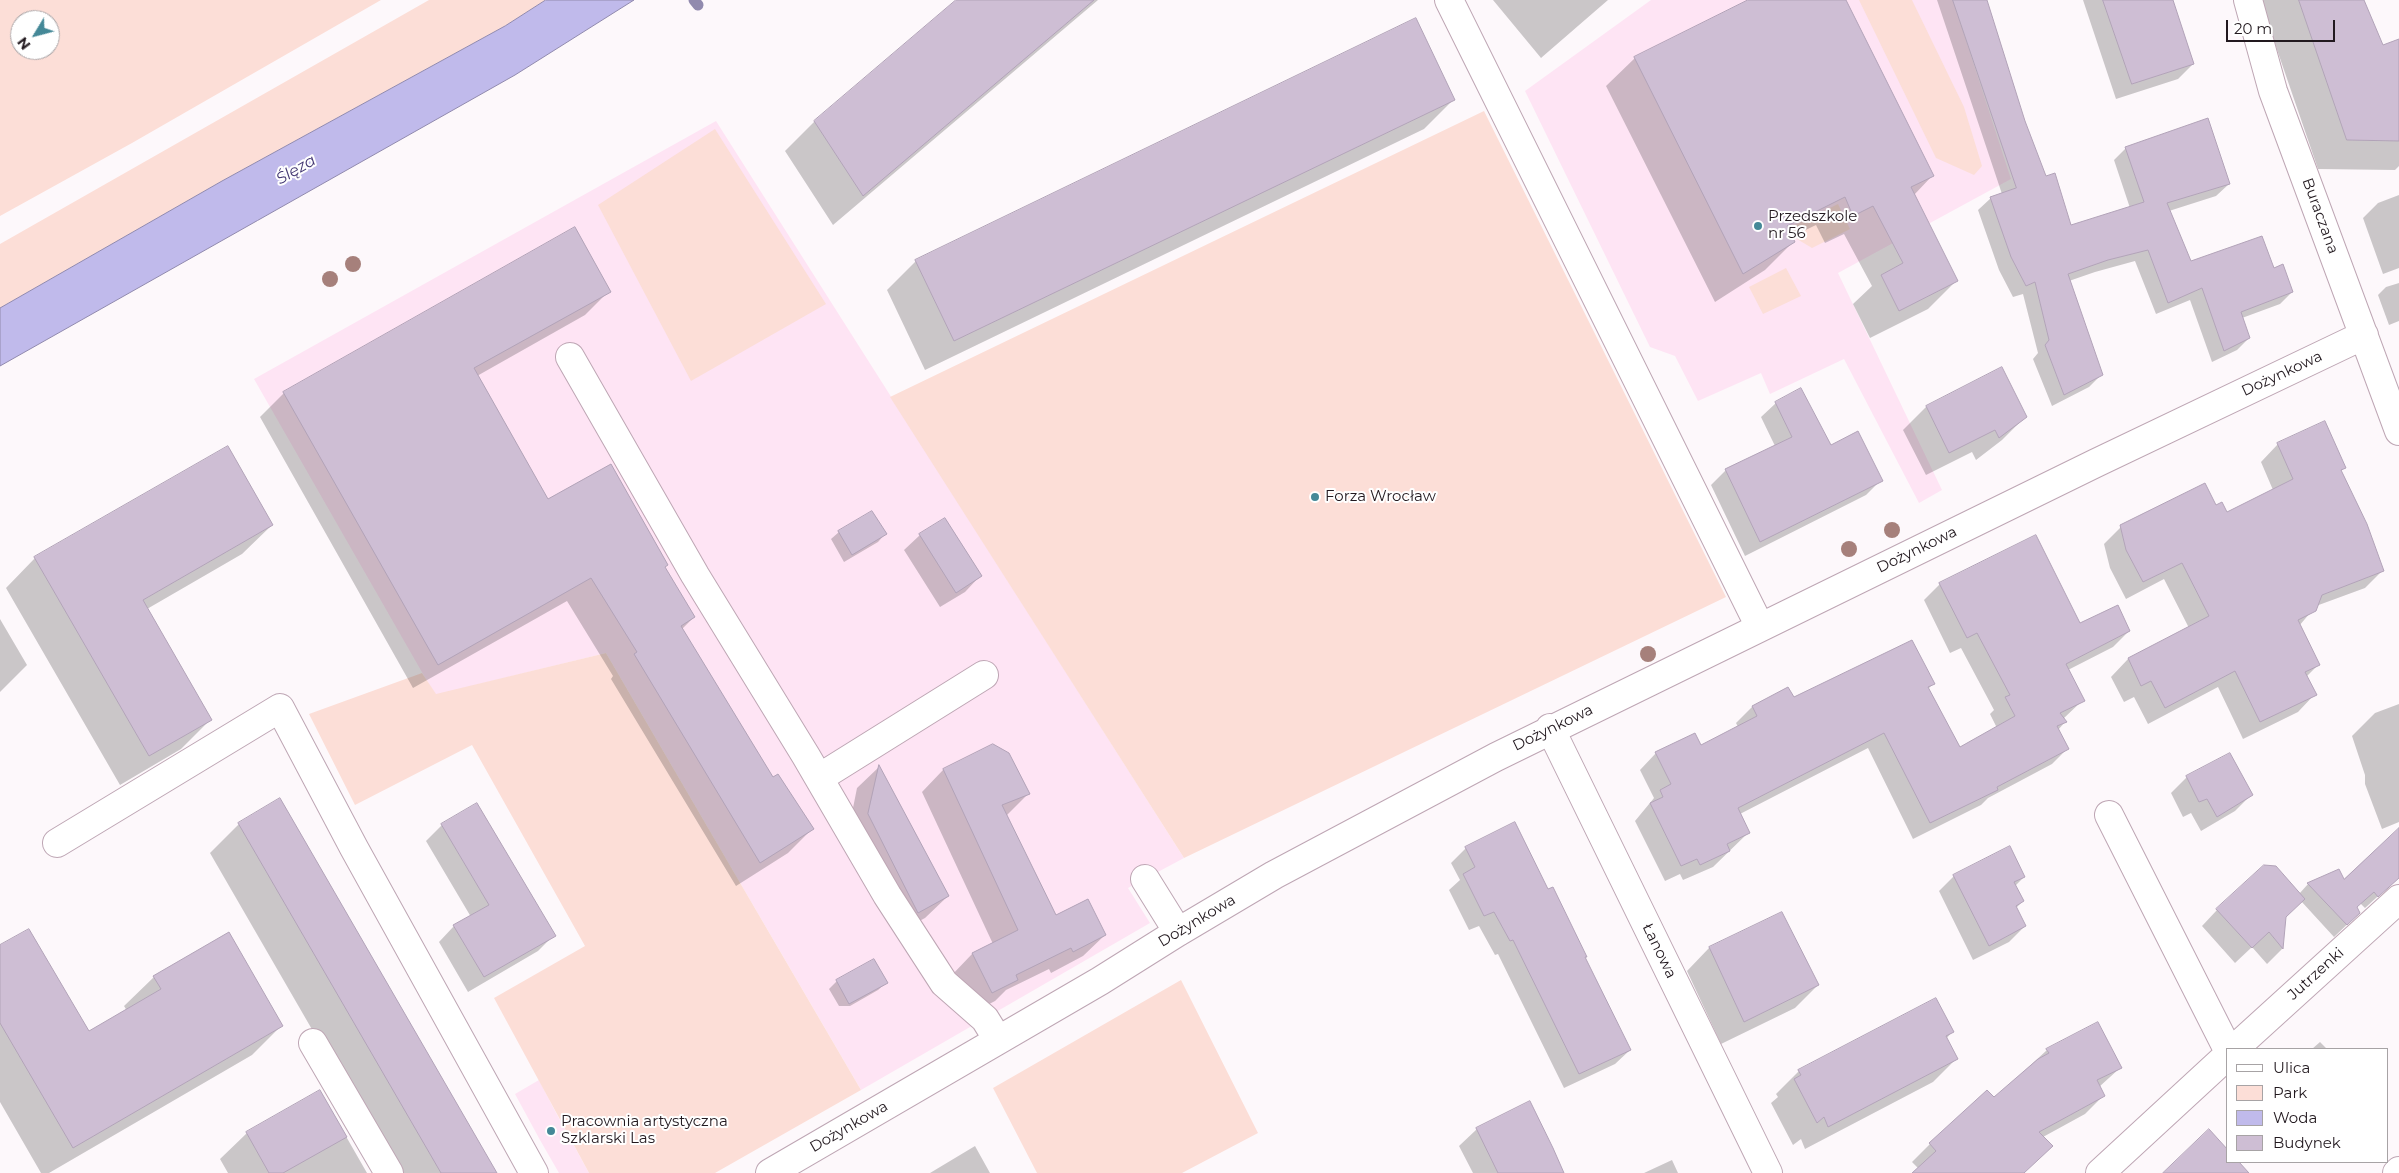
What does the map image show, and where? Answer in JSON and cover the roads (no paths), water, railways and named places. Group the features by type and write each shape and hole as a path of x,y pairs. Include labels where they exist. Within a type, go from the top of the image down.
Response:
{"street":[{"path":"1449,0 1760,628"},
{"name":"Buraczana","path":"2248,0 2273,91 2399,431"},
{"name":"Dożynkowa","path":"770,1173 1100,981 1296,862 1550,728 1760,628 2089,466 2364,335"},
{"path":"570,357 695,576 819,778 887,895 944,983 984,1019 998,1040"},
{"path":"819,778 984,675"},
{"path":"57,843 280,708 354,848 534,1173"},
{"name":"Łanowa","path":"1550,728 1768,1173"},
{"path":"2109,815 2227,1048"},
{"path":"1145,879 1178,932"},
{"name":"Jutrzenki","path":"2235,1048 2399,899"},
{"path":"313,1043 389,1173"},
{"path":"2100,1173 2226,1057"}],"water":[{"name":"Ślęza","path":"546,0 634,0 515,75 0,366 0,308 222,181 505,26"}],"waterway":[{"path":"694,0 698,5"}],"place":[{"name":"Przedszkole nr 56","path":"1758,226"},
{"name":"Forza Wrocław","path":"1315,497"},
{"name":"Pracownia artystyczna Szklarski Las","path":"551,1131"}]}
